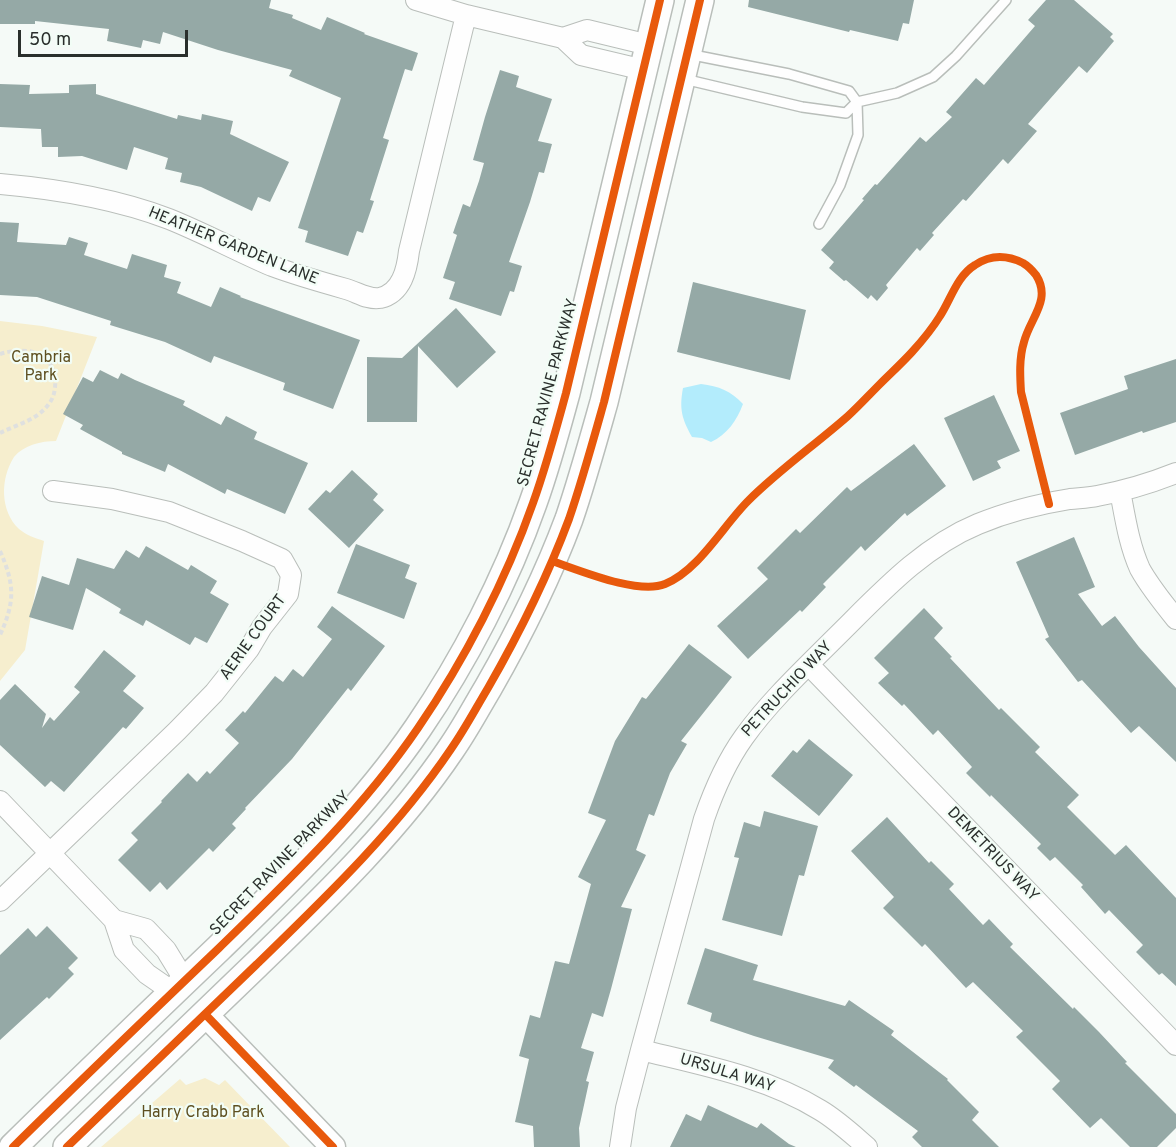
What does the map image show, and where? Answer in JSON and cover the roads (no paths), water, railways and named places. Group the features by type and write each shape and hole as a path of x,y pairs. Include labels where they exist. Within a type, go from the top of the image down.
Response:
{"main road":[{"name":"SECRET RAVINE PARKWAY","path":"13,1147 338,829 418,729 470,643 494,596 532,506 551,452 660,0"},
{"path":"68,1147 319,904 367,854 452,749 504,659 529,611 568,519 596,431 700,0"},
{"path":"646,57 684,66"},
{"path":"179,986 205,1014"}],"street":[{"path":"416,0 466,15 563,38 581,55 646,57"},
{"name":"HEATHER GARDEN LANE","path":"0,184 79,193 144,211 169,219 273,266 366,297 380,298 392,292 402,282 407,268 409,251 466,15"},
{"name":"PETRUCHIO WAY","path":"620,1147 626,1108 641,1050 695,849 714,790 744,737 765,711 808,665 913,563 933,548 976,525 1019,510 1120,491 1176,473"},
{"name":"AERIE COURT","path":"0,901 214,693 288,594 291,575 282,559 169,512 112,499 53,491"},
{"path":"1120,491 1128,534 1140,568 1160,601 1176,619"},
{"name":"DEMETRIUS WAY","path":"808,665 1176,1045"},
{"path":"0,801 114,920 124,950 147,974 179,986"},
{"path":"114,920 146,929 166,950 179,986"},
{"path":"205,1014 333,1147"},
{"name":"URSULA WAY","path":"641,1050 738,1074 768,1084 821,1110 867,1147"}],"lane":[{"path":"684,66 802,107 846,113 857,102 897,93 933,76 956,56 1003,4 991,0"},
{"path":"684,66 789,74 849,91 857,102 858,135 840,185 819,224"}],"water":[{"path":"701,384 724,390 743,404 731,426 711,442 692,437 682,414 683,388"}],"park label":[{"name":"Cambria Park","path":"41,368"},
{"name":"Harry Crabb Park","path":"203,1114"}]}
